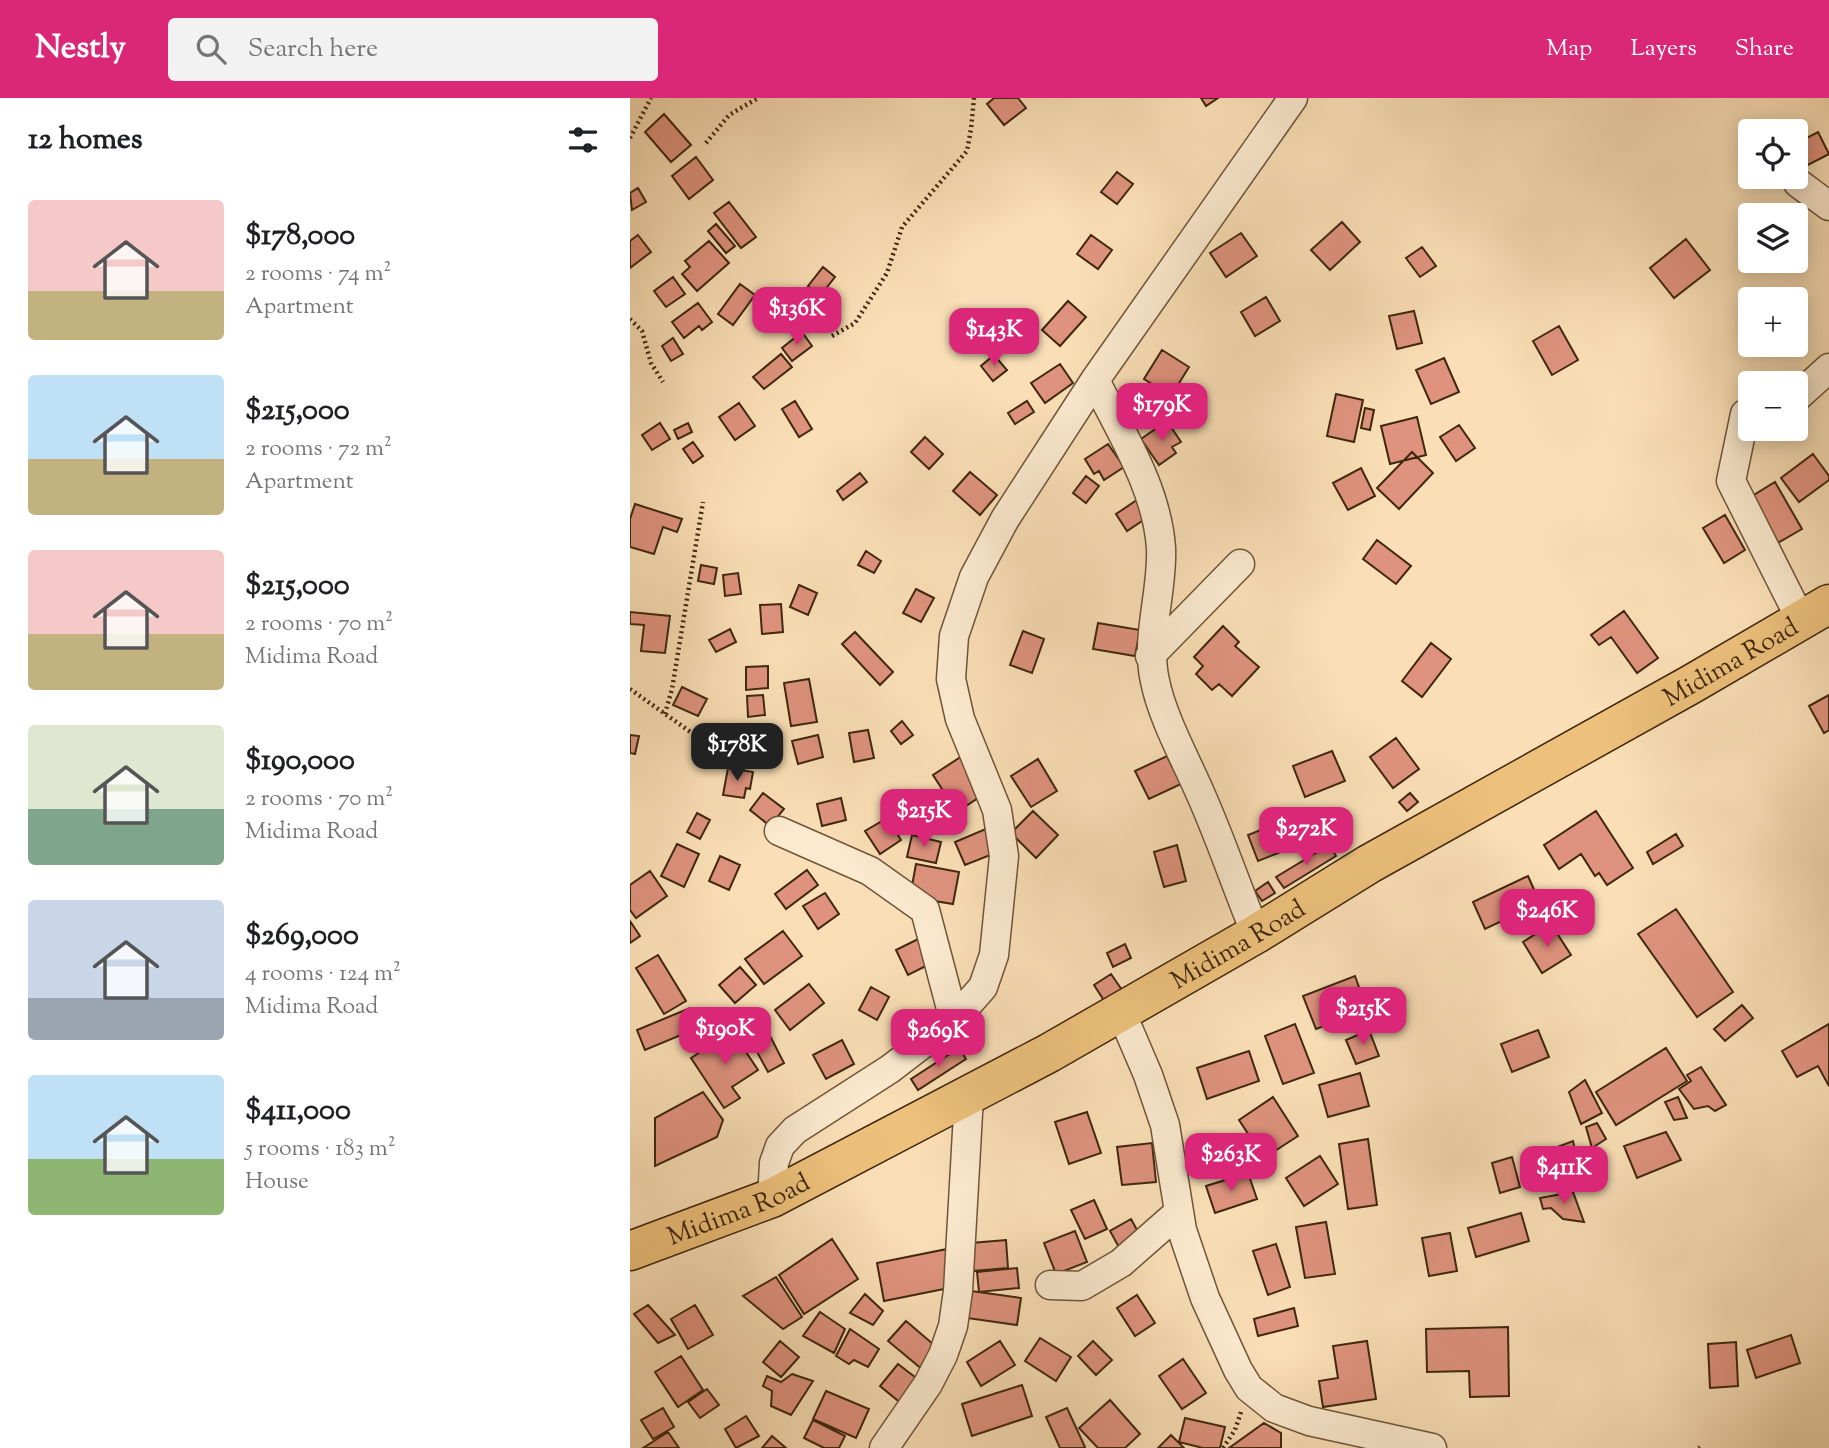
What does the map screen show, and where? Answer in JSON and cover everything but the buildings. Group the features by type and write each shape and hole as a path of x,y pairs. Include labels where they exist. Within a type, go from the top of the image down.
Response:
{"main road":[{"name":"Midima Road","path":"630,1251 772,1198 969,1096 1256,934 1368,864 1690,685 1815,612"}],"street":[{"path":"772,1198 774,1163 780,1146 795,1130 890,1069 954,1020 984,987 994,955 1003,856 997,810 960,719 951,679 954,636 974,576 1006,519 1095,380 1293,98"},
{"path":"1806,189 1829,206"},
{"path":"1808,387 1829,368"},
{"path":"1095,380 1139,467 1153,506 1161,548 1159,593 1150,656 1155,684 1256,934"},
{"path":"1739,441 1731,481 1815,612"},
{"path":"1150,656 1240,564"},
{"path":"779,831 870,871 925,910 954,1020"},
{"path":"1121,1012 1148,1075 1165,1125 1181,1230 1205,1298 1249,1388 1274,1408 1309,1421 1432,1448"},
{"path":"884,1448 928,1384 943,1355 953,1326 958,1291 969,1096"},
{"path":"1050,1285 1082,1286 1121,1263 1179,1212"}],"path":[{"path":"630,138 651,98"},
{"path":"706,143 729,115 758,98"},
{"path":"832,336 855,323 887,273 902,227 967,151 974,98"},
{"path":"630,319 642,331 651,363 663,382"},
{"path":"664,714 672,689 704,502"},
{"path":"630,689 706,743"},
{"path":"1223,1448 1235,1430 1249,1388"}]}
